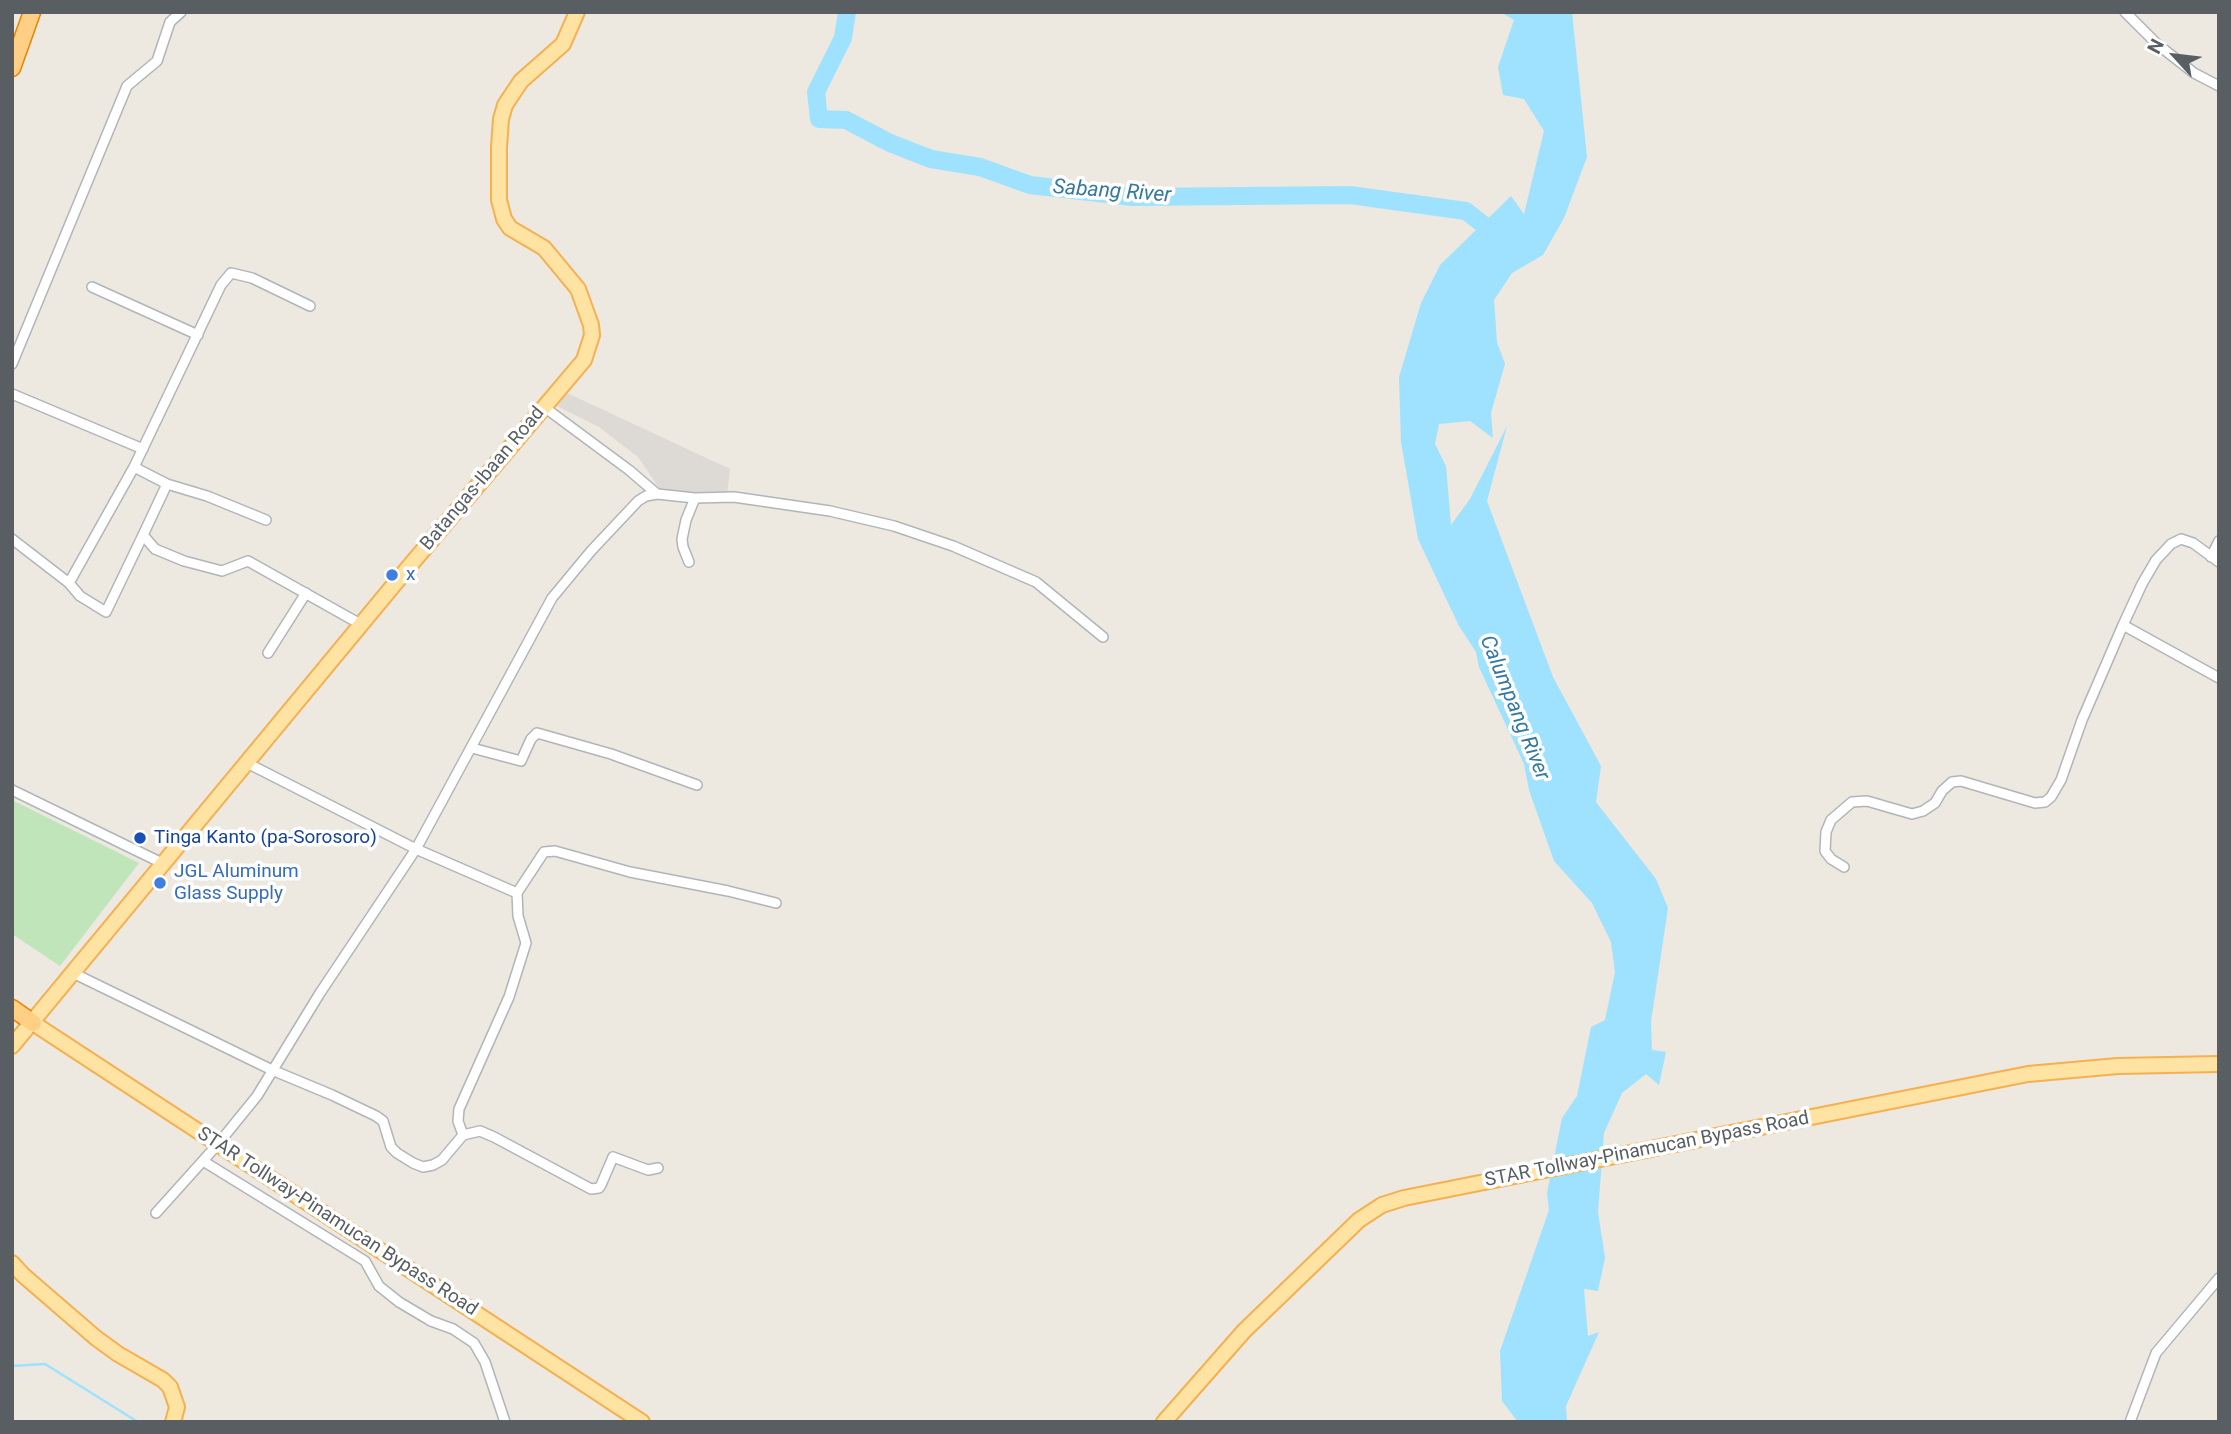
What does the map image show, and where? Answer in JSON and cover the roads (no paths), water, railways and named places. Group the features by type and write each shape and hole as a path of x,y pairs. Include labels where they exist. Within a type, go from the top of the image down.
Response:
{"highway":[{"path":"12,37 21,12"},
{"path":"12,68 32,12"},
{"path":"12,1009 33,1023"}],"main road":[{"name":"Batangas-Ibaan Road","path":"12,1046 584,360 592,335 591,324 578,289 544,248 510,228 504,219 499,200 501,119 505,105 521,81 563,44 577,12"},
{"name":"STAR Tollway-Pinamucan Bypass Road","path":"33,1023 642,1422"},
{"name":"STAR Tollway-Pinamucan Bypass Road","path":"1164,1422 1244,1331 1359,1220 1382,1205 1449,1189 2028,1074 2118,1066 2219,1064"},
{"path":"12,1263 96,1338 163,1380 175,1397 177,1407 174,1420"}],"street":[{"path":"12,364 127,86 158,61 170,22 181,12"},
{"path":"2125,12 2157,44 2194,73 2219,86"},
{"path":"69,583 134,467 221,285 231,273 252,278 310,306"},
{"path":"92,286 198,335"},
{"path":"12,394 143,449"},
{"path":"544,407 657,494"},
{"path":"134,467 167,484 207,496 266,520"},
{"path":"12,539 69,583 80,596 106,612 167,484"},
{"path":"156,1213 257,1096 320,993 416,849 552,598 638,501 646,496 657,494 695,498 734,497 866,518 953,545 1036,582 1103,637"},
{"path":"688,562 682,539 695,498"},
{"path":"143,535 155,549 184,562 222,571 248,561 362,625"},
{"path":"1844,867 1831,859 1825,850 1826,832 1831,820 1852,802 1867,801 1912,814 1935,803 1942,791 1952,782 1961,781 2035,803 2045,802 2051,797 2061,780 2082,720 2123,625 2156,560 2171,544 2181,539 2193,543 2215,559 2219,541"},
{"path":"268,653 306,593"},
{"path":"2123,625 2219,678"},
{"path":"472,748 521,761 531,739 537,733 611,754 697,785"},
{"path":"247,763 416,849 517,893"},
{"path":"12,790 164,864"},
{"path":"463,1135 458,1121 459,1109 509,997 526,943 518,916 517,893 544,852 555,851 630,872 776,903"},
{"path":"73,973 272,1070 376,1116 383,1121 391,1147 423,1167 442,1160 463,1135 471,1132 486,1133 591,1189 599,1188 613,1157 648,1170 659,1168"},
{"path":"202,1161 365,1261 379,1286 399,1303 431,1321 453,1329 474,1343 485,1362 505,1422"},
{"path":"2130,1422 2156,1353 2219,1278"}],"water":[{"name":"Calumpang River","path":"1500,12 1572,12 1587,157 1564,218 1543,255 1512,273 1494,300 1497,342 1505,364 1491,413 1493,438 1470,421 1439,424 1435,444 1446,466 1451,525 1470,499 1507,426 1487,501 1553,677 1601,766 1596,802 1656,879 1668,908 1651,1022 1652,1050 1666,1052 1659,1085 1646,1074 1622,1093 1604,1133 1598,1212 1605,1258 1598,1291 1584,1289 1588,1336 1599,1332 1566,1406 1567,1422 1518,1422 1502,1401 1500,1351 1549,1210 1547,1193 1562,1118 1577,1096 1591,1027 1605,1020 1615,972 1611,942 1592,903 1554,861 1529,790 1524,764 1479,667 1476,652 1459,626 1418,539 1401,442 1399,377 1421,303 1440,265 1511,196 1524,214 1544,131 1524,99 1503,95 1498,67 1514,20"}],"waterway":[{"name":"Sabang River","path":"847,12 843,38 816,92 819,119 846,120 890,143 931,159 980,167 1030,185 1132,197 1350,195 1466,211 1499,237"},
{"path":"12,1366 45,1364 138,1422"}],"place":[{"name":"x","path":"392,575"},
{"name":"Tinga Kanto (pa-Sorosoro)","path":"140,838"},
{"name":"JGL Aluminum Glass Supply","path":"160,883"}]}
